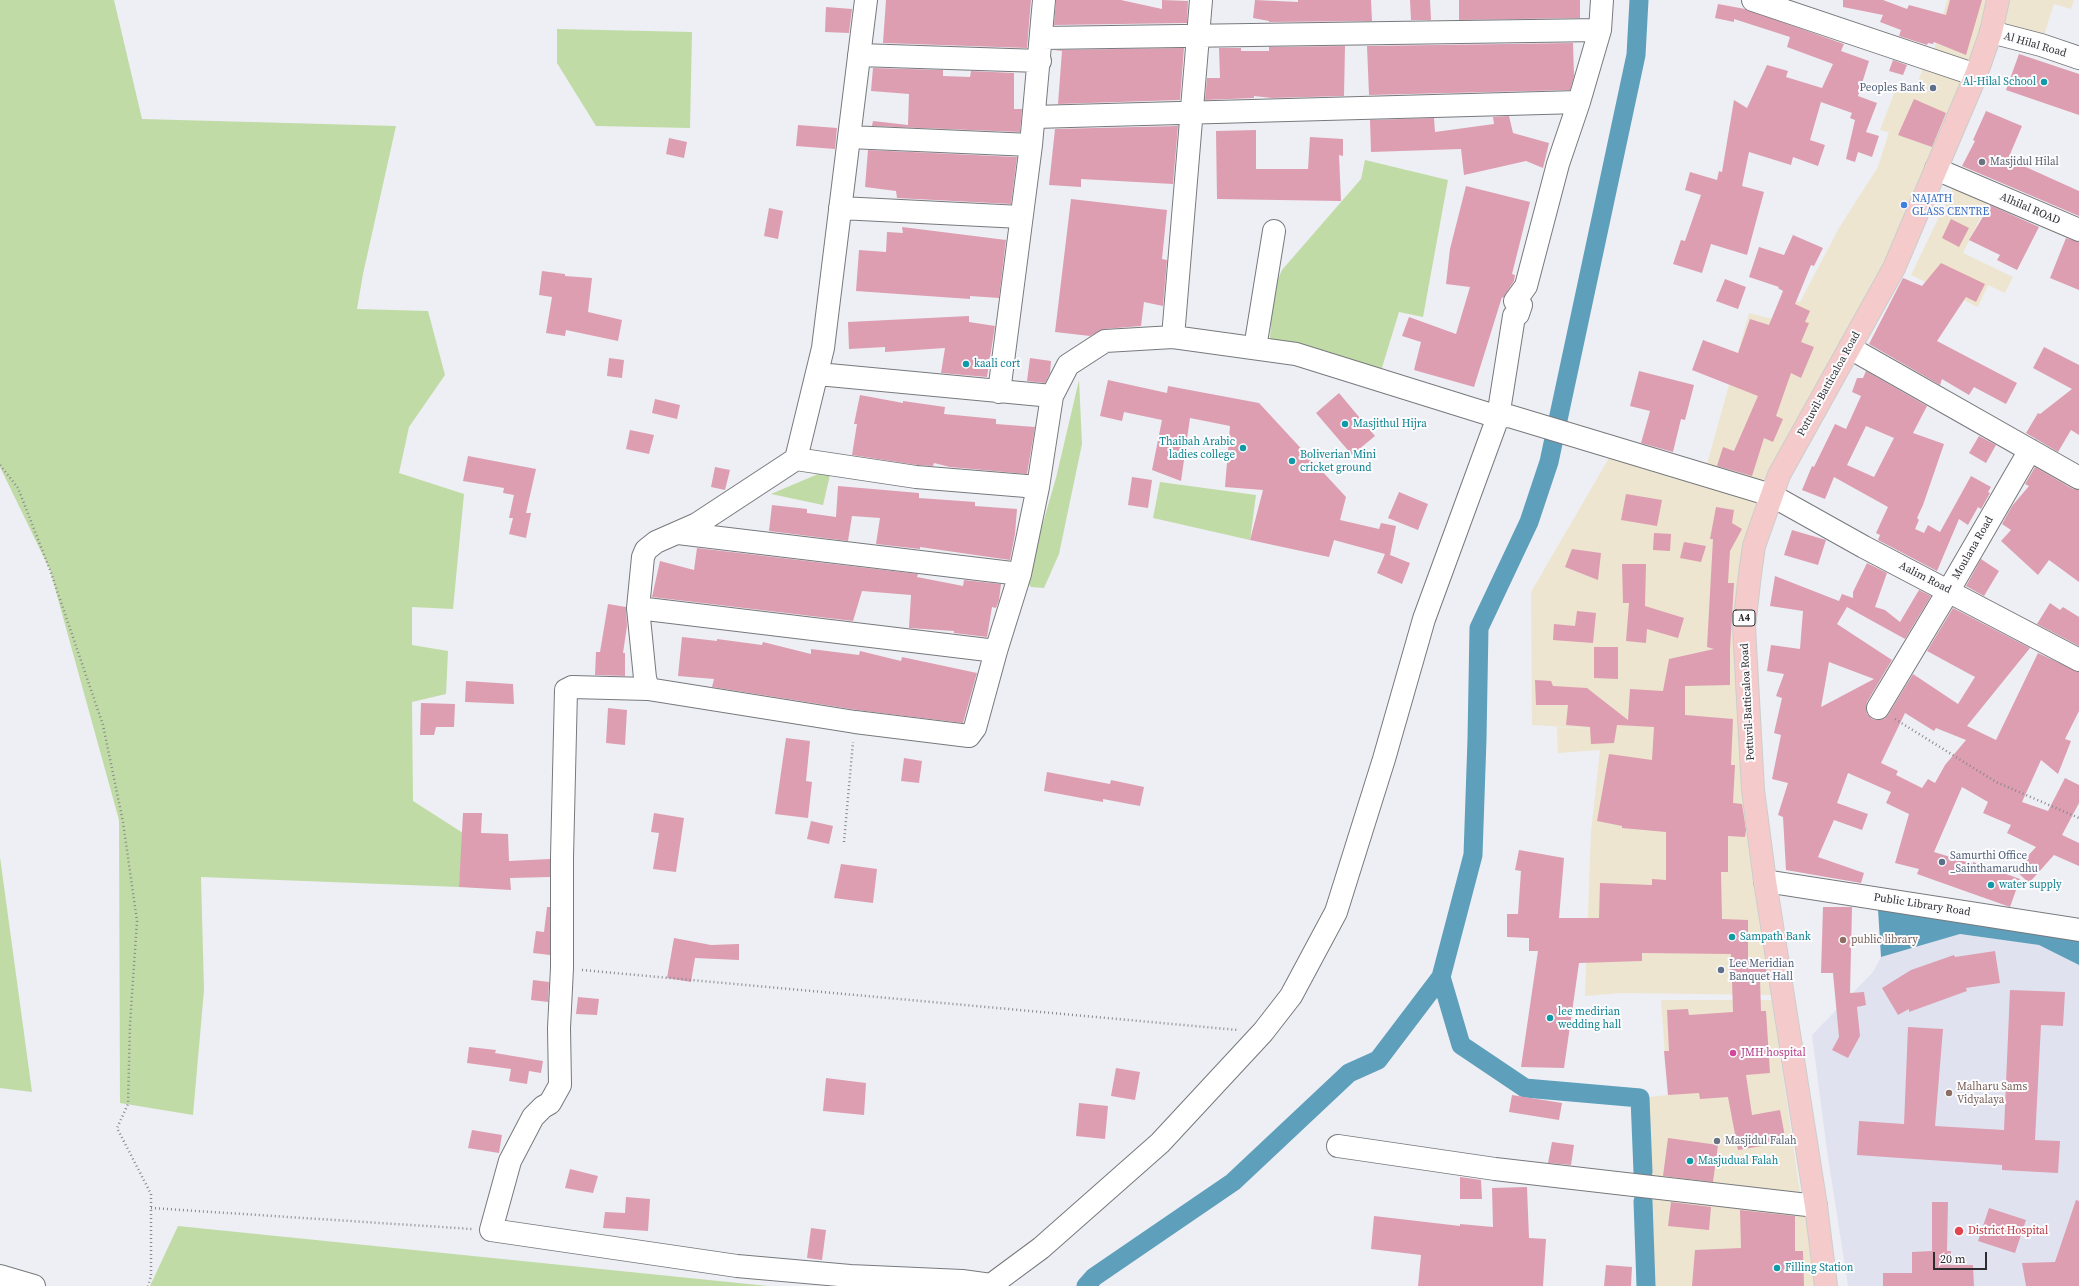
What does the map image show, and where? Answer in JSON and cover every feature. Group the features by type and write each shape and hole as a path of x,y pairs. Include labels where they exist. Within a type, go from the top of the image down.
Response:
{"highway":[{"name":"Pottuvil-Batticaloa Road","path":"1826,1286 1816,1206 1765,881 1753,790 1744,627 1754,546 1779,475 1894,268 1976,75 1991,32 1998,0"}],"street":[{"path":"648,689 645,678 638,608 643,557 646,550 656,542 678,533 718,511 796,459 824,348 866,0"},
{"path":"999,392 1031,145 1040,61 1044,0"},
{"path":"1173,337 1201,0"},
{"path":"855,722 648,689 572,687 566,690 562,857 562,968 559,1028 560,1085 550,1103 543,1107 533,1117 510,1161 492,1230 737,1266 850,1276 962,1281 991,1285 1041,1248 1160,1143 1263,1032 1291,996 1336,912 1384,759 1424,619 1504,417 1514,316 1518,314 1521,305 1516,300 1526,286 1558,164 1579,102 1600,30 1602,0"},
{"path":"1753,0 1976,75"},
{"path":"1042,38 1600,30"},
{"name":"Al Hilal Road","path":"1991,32 2041,45 2079,58"},
{"path":"860,55 1040,61"},
{"path":"1034,117 1579,102"},
{"path":"849,137 1031,145"},
{"name":"Alhilal ROAD","path":"1936,169 2079,230"},
{"path":"840,208 1021,217"},
{"path":"1255,348 1274,231"},
{"name":"Aalim Road","path":"855,722 969,736 975,728 996,651 1020,574 1038,487 1052,396 1068,365 1105,341 1173,337 1296,354 1504,417 1594,441 1771,495 1864,548 1949,590 2079,660"},
{"path":"1850,348 2079,478"},
{"path":"818,374 1052,396"},
{"name":"Moulana Road","path":"1878,708 1949,590 2030,450"},
{"path":"796,459 916,477 1038,487"},
{"path":"678,533 1020,574"},
{"path":"638,608 996,651"},
{"name":"Public Library Road","path":"1765,881 2079,930"},
{"path":"1338,1146 1503,1170 1816,1206"},
{"path":"0,1276 34,1286"}],"path":[{"path":"0,465 18,488 50,570 102,726 123,822 137,921 130,1024 128,1104 117,1128 151,1194 152,1276 148,1286"},
{"path":"1878,708 1996,782 2079,818"},
{"path":"844,842 855,722"},
{"path":"562,968 1263,1032"},
{"path":"151,1208 492,1230"}],"shaded area":[{"path":"1947,0 1987,0 1970,66 1933,54"},
{"path":"2009,0 2074,0 2071,9 2054,4 2041,45 1999,31"},
{"path":"1924,64 1966,79 1907,220 1878,275 1763,487 1704,475 1749,313 1773,319 1784,297 1800,302 1839,228 1878,167 1889,132 1880,130 1897,86 1915,92"},
{"path":"1954,186 1988,202 1963,253 2013,277 2005,293 1988,285 1978,307 1911,275"},
{"path":"1609,458 1760,502 1748,530 1740,563 1739,736 1773,995 1621,993 1585,996 1591,832 1600,750 1558,753 1557,727 1650,732 1532,725 1531,592"},
{"name":"Malharu Sams Vidyalaya","path":"1960,934 2039,945 2079,965 2079,1286 1848,1286 1827,1151 1812,1035 1873,972 1881,957"},
{"path":"1661,1000 1772,1000 1800,1193 1650,1177 1648,1097 1668,1095"},
{"path":"1649,1198 1807,1214 1815,1286 1651,1286"}],"green space":[{"path":"0,0 114,0 142,119 396,126 363,274 357,309 428,311 445,375 409,427 399,473 464,494 453,609 412,607 412,645 448,651 446,694 412,702 413,801 463,833 459,887 201,877 204,990 193,1115 120,1103 119,820 50,570 0,467"},
{"path":"557,29 692,32 690,128 596,126 557,63"},
{"path":"1365,160 1448,180 1423,317 1399,312 1381,371 1270,339 1273,290 1282,270 1361,179"},
{"path":"1079,380 1082,444 1059,554 1044,588 1031,587 1026,581 1056,478"},
{"path":"818,474 830,475 823,505 771,494"},
{"path":"1160,482 1256,495 1250,540 1153,518"},
{"path":"0,857 32,1092 0,1088"},
{"path":"178,1226 768,1286 150,1286"}],"water":[{"path":"1878,909 2079,936 2079,965 2039,945 1960,934 1881,957"}],"building":[{"path":"886,0 1031,0 1027,48 883,43"},
{"path":"1056,0 1121,0 1162,9 1162,0 1188,1 1187,23 1054,25"},
{"path":"1255,0 1298,2 1298,0 1371,0 1372,21 1269,22 1253,18"},
{"path":"1410,0 1430,0 1431,20 1411,20"},
{"path":"1459,0 1580,0 1580,18 1459,20"},
{"path":"1843,0 1883,0 1907,9 1909,5 1946,15 1950,0 1982,0 1966,55 1934,42 1933,44 1928,43 1927,45 1899,36 1901,30 1880,22 1883,15 1843,7"},
{"path":"1718,4 1745,9 1844,44 1841,51 1869,61 1858,96 1877,103 1866,132 1879,136 1872,157 1858,152 1855,162 1846,159 1855,120 1850,118 1852,113 1821,102 1810,140 1825,145 1818,166 1793,157 1791,165 1749,152 1742,186 1764,192 1747,255 1711,244 1702,273 1673,264 1681,240 1685,241 1701,195 1685,190 1690,172 1717,180 1719,171 1722,172 1734,100 1747,108 1767,65 1788,71 1786,77 1822,88 1833,64 1787,47 1790,37 1734,19 1734,22 1715,18"},
{"path":"826,7 852,9 849,33 825,32"},
{"path":"1573,43 1574,76 1570,90 1369,95 1367,46"},
{"path":"1345,46 1344,96 1272,98 1254,96 1254,98 1205,100 1207,78 1220,78 1219,48 1241,48 1241,51 1269,51 1269,47"},
{"path":"1184,48 1180,100 1058,104 1062,51 1054,50"},
{"name":"Al-Hilal School","path":"2019,54 2079,74 2079,115 2006,90"},
{"path":"1893,60 1907,65 1903,75 1889,71"},
{"path":"873,68 943,70 943,76 970,77 971,71 1014,73 1014,109 1022,109 1020,132 872,126 873,121 908,125 909,94 871,91"},
{"path":"1914,99 1946,113 1932,147 1898,135"},
{"path":"1986,111 2022,126 2008,159 2079,191 2079,216 1962,166 1975,141 1973,140"},
{"path":"1509,116 1513,133 1549,143 1543,168 1526,161 1464,175 1461,149 1371,152 1370,120 1434,118 1435,132 1494,124 1493,117"},
{"path":"798,125 837,128 835,149 796,146"},
{"path":"1178,126 1173,184 1081,179 1081,187 1049,185 1055,129"},
{"path":"1256,130 1256,169 1308,169 1310,137 1343,139 1343,156 1339,155 1341,201 1217,199 1216,131"},
{"path":"669,138 687,142 684,158 666,154"},
{"path":"868,150 1017,157 1011,204 897,198 896,191 865,187"},
{"path":"1466,186 1530,202 1512,274 1515,275 1514,281 1503,298 1502,297 1474,387 1414,370 1421,342 1402,336 1409,317 1456,334 1470,287 1446,284 1450,249"},
{"path":"1071,199 1167,210 1162,259 1167,260 1163,306 1144,302 1141,326 1104,329 1090,336 1055,332"},
{"path":"1990,205 2039,227 2017,270 1997,260 2000,255 1969,240"},
{"path":"769,208 783,211 778,239 764,236"},
{"path":"1951,219 1969,228 1959,247 1942,238"},
{"path":"902,227 1006,240 999,298 970,296 970,299 856,291 859,250 886,252 887,232 903,233"},
{"path":"1793,235 1823,248 1814,266 1811,265 1795,304 1810,311 1805,322 1809,323 1801,342 1814,347 1801,378 1791,373 1776,416 1783,419 1773,442 1764,438 1752,476 1717,466 1723,447 1734,451 1758,396 1692,370 1703,340 1738,353 1750,319 1769,325 1783,291 1778,288 1779,287 1749,277 1759,247 1784,255"},
{"path":"2066,238 2079,242 2079,290 2050,278"},
{"path":"1941,263 1985,284 1976,302 1966,297 1937,341 2017,383 2006,404 1974,387 1969,395 1942,379 1940,385 1869,344 1903,278 1922,286"},
{"path":"542,271 565,274 565,276 592,278 588,312 622,320 618,341 566,330 565,336 546,333 552,297 539,295"},
{"path":"1725,279 1746,287 1738,309 1716,301"},
{"path":"969,316 969,322 995,326 987,377 941,373 945,348 885,352 885,347 849,349 848,322"},
{"path":"2044,347 2079,365 2079,435 2071,430 2058,452 2026,433 2038,413 2040,414 2072,389 2033,368"},
{"path":"609,358 624,360 622,378 607,376"},
{"path":"1030,358 1051,361 1050,373 1045,383 1027,381"},
{"path":"1639,371 1694,385 1685,420 1681,419 1673,452 1641,443 1650,411 1630,406"},
{"path":"1866,371 1927,406 1913,433 1944,444 1917,518 1919,520 1915,529 1924,533 1928,525 1940,532 1971,476 1991,487 1988,492 1990,493 1981,509 1978,507 1968,525 1959,519 1937,571 1878,540 1880,535 1876,533 1888,507 1834,477 1825,499 1802,490 1812,466 1814,467 1835,424 1846,429 1861,396 1852,392 1857,378 1863,378","holes":["1866,426 1894,438 1874,477 1847,465"]},
{"path":"1108,380 1167,393 1168,386 1259,403 1346,497 1340,520 1379,529 1381,523 1396,526 1390,555 1410,563 1402,584 1377,573 1385,554 1334,540 1329,557 1250,540 1263,490 1225,487 1230,426 1190,418 1181,481 1152,470 1162,420 1124,412 1122,421 1100,416"},
{"name":"Masjithul Hijra","path":"1339,393 1375,436 1352,455 1316,413"},
{"path":"860,395 903,403 903,401 945,407 944,414 996,419 996,424 1035,427 1027,474 950,467 934,463 933,466 917,465 852,455 857,424 854,424"},
{"path":"655,399 680,405 677,419 652,413"},
{"path":"630,430 654,435 649,454 626,449"},
{"path":"1979,436 1996,445 1986,463 1969,453"},
{"path":"468,456 536,469 526,513 531,513 526,538 509,534 513,518 509,518 514,495 503,493 504,488 463,481"},
{"path":"715,467 730,470 725,490 711,487"},
{"path":"2035,467 2073,489 2079,490 2079,582 2049,560 2038,575 2001,541 2011,530 2002,524 2012,506 2029,486 2025,484"},
{"path":"1132,477 1152,480 1148,508 1128,505"},
{"path":"838,486 919,493 919,498 975,502 975,506 1017,509 1015,534 1010,560 920,547 920,549 876,544 880,518 852,516 848,541 769,531 772,505 807,509 807,513 836,517"},
{"path":"1399,492 1428,504 1418,530 1388,518"},
{"path":"1626,494 1662,500 1657,526 1621,520"},
{"path":"1716,507 1734,510 1732,523 1742,529 1730,551 1728,583 1734,583 1730,649 1730,685 1685,686 1685,715 1733,719 1731,765 1735,765 1733,803 1742,804 1746,830 1745,837 1728,836 1728,872 1721,872 1722,919 1748,920 1748,961 1765,962 1768,980 1760,980 1761,1011 1766,1011 1770,1073 1746,1075 1752,1115 1780,1110 1786,1142 1738,1150 1728,1097 1700,1099 1699,1093 1668,1095 1664,1051 1669,1051 1667,1010 1688,1009 1689,1015 1733,1012 1732,980 1730,980 1731,954 1642,953 1642,961 1579,963 1564,1068 1521,1067 1538,951 1529,951 1529,938 1507,937 1507,914 1518,914 1521,871 1515,870 1519,850 1564,858 1559,918 1599,918 1600,883 1652,885 1652,879 1666,880 1666,832 1622,828 1622,826 1597,821 1609,754 1652,760 1654,727 1617,725 1614,743 1591,744 1590,727 1566,725 1568,705 1536,705 1535,680 1551,681 1553,686 1587,688 1628,720 1630,689 1663,691 1669,659 1714,649 1707,647 1713,539 1710,539"},
{"path":"1792,530 1826,540 1818,565 1784,555"},
{"path":"1654,533 1671,534 1670,551 1653,550"},
{"path":"1684,542 1706,546 1701,562 1680,558"},
{"path":"697,548 918,574 917,577 963,586 964,580 1001,584 999,600 996,608 992,607 987,637 954,633 954,631 909,628 911,595 862,591 853,621 652,597 660,561 694,570"},
{"path":"1572,549 1601,553 1598,580 1565,567"},
{"path":"1981,559 1999,571 1984,596 1966,586"},
{"path":"1867,563 1887,573 1875,607 1885,610 1900,622 1919,590 1931,596 1905,639 1847,607 1837,624 1892,660 1867,702 1867,714 1872,719 1884,719 1888,715 1913,674 1958,704 1975,677 1927,651 1953,608 2030,648 1967,726 1996,740 2038,653 2079,672 2079,711 2065,739 2071,741 2058,774 2041,760 2022,802 2048,811 2065,778 2079,785 2079,803 2062,835 2079,843 2079,866 2054,855 2029,883 2015,870 2036,847 2007,833 2011,825 1983,813 1988,802 1962,787 1934,852 1973,864 1973,862 2020,879 2010,907 1917,874 1919,869 1895,863 1909,814 1886,803 1891,792 1848,773 1837,803 1868,814 1862,830 1834,820 1818,857 1864,873 1861,883 1786,870 1783,817 1778,815 1788,783 1772,779 1781,735 1774,733 1782,698 1776,696 1784,674 1767,671 1771,645 1800,649 1803,611 1770,606 1775,576 1839,601 1842,594 1853,598 1853,592","holes":["1829,662 1874,679 1821,707","1905,713 1934,731 1936,728 1966,740 1945,765 1935,783 1928,779 1922,788 1896,775 1898,771 1881,763"]},
{"path":"1622,564 1646,564 1645,606 1684,618 1678,638 1647,629 1646,643 1626,641 1629,603 1623,603"},
{"path":"2050,603 2060,610 2063,607 2079,617 2079,646 2037,624"},
{"path":"608,604 626,607 627,626 623,653 625,653 625,676 595,675 596,652 600,652"},
{"path":"1577,611 1596,613 1593,643 1553,640 1554,624 1575,626"},
{"path":"682,637 717,641 717,639 762,645 763,642 811,654 811,649 859,655 860,651 901,661 902,657 977,673 963,723 857,710 712,687 714,679 678,676"},
{"path":"1594,647 1618,647 1618,679 1594,678"},
{"path":"466,681 513,684 514,704 465,702"},
{"path":"421,703 455,704 454,727 436,727 434,735 420,735"},
{"path":"608,708 627,710 625,745 606,743"},
{"path":"786,738 810,741 806,781 812,782 808,818 775,814"},
{"path":"904,758 922,761 919,783 901,781"},
{"path":"1047,772 1110,784 1111,780 1144,787 1140,806 1103,799 1103,802 1044,791"},
{"path":"463,813 482,813 481,833 508,834 509,861 550,859 550,877 510,878 511,890 459,887"},
{"path":"654,813 684,818 676,872 653,869 659,833 651,832"},
{"path":"811,821 833,826 829,844 807,839"},
{"path":"841,864 877,869 873,903 834,898"},
{"path":"547,907 550,907 550,955 533,953 536,931 544,932"},
{"path":"1823,907 1852,907 1850,993 1864,992 1866,1005 1857,1007 1860,1036 1848,1058 1832,1050 1839,1037 1833,973 1821,973"},
{"path":"674,938 711,945 739,944 739,960 695,958 691,982 667,978"},
{"path":"1995,951 2000,983 1966,988 1967,991 1909,1012 1909,1009 1898,1015 1882,988 1911,970 1954,955 1955,957"},
{"path":"533,980 549,982 548,1002 531,1000"},
{"path":"2010,990 2065,992 2063,1026 2041,1025 2035,1140 2060,1141 2058,1173 2002,1170 2002,1165 1857,1155 1859,1121 1904,1124 1908,1027 1943,1029 1935,1126 2004,1130"},
{"path":"578,997 599,999 597,1015 576,1014"},
{"path":"469,1047 496,1050 495,1053 543,1061 541,1073 529,1071 527,1084 509,1081 511,1069 467,1063"},
{"path":"1116,1068 1140,1072 1135,1100 1111,1096"},
{"path":"826,1078 866,1083 864,1115 823,1111"},
{"path":"1512,1095 1562,1103 1559,1120 1509,1112"},
{"path":"1079,1103 1108,1106 1105,1139 1076,1136"},
{"path":"472,1130 502,1135 499,1153 468,1148"},
{"name":"Masjudual Falah","path":"1668,1138 1718,1145 1713,1182 1663,1176"},
{"path":"1552,1142 1574,1145 1571,1165 1548,1163"},
{"path":"570,1169 598,1176 593,1193 565,1188"},
{"path":"1460,1177 1481,1180 1482,1199 1460,1199"},
{"path":"1527,1187 1529,1238 1546,1239 1543,1286 1418,1286 1421,1255 1371,1249 1374,1216 1460,1226 1460,1224 1493,1227 1492,1188"},
{"path":"626,1197 650,1199 648,1231 603,1228 605,1212 625,1213"},
{"path":"2076,1200 2079,1201 2079,1286 2026,1286 2022,1263 2055,1262"},
{"path":"1671,1202 1711,1207 1709,1230 1668,1226"},
{"path":"1932,1202 1948,1202 1947,1251 1951,1251 1950,1265 1973,1265 1974,1286 1883,1286 1883,1273 1912,1273 1912,1252 1932,1251"},
{"path":"1989,1208 2026,1220 2015,1253 1978,1241"},
{"path":"1740,1210 1795,1216 1795,1251 1803,1251 1804,1286 1692,1286 1695,1250 1741,1248"},
{"path":"811,1228 826,1230 822,1260 807,1258"},
{"path":"1606,1265 1632,1267 1631,1286 1604,1286"}],"waterway":[{"path":"1086,1286 1094,1277 1233,1182 1349,1073 1378,1060 1441,977 1473,855 1479,628 1529,522 1549,462 1636,55 1639,0"},
{"path":"1441,977 1461,1045 1525,1088 1640,1098 1643,1172"},
{"path":"1643,1201 1646,1286"}],"place":[{"name":"Al-Hilal School","path":"2044,82"},
{"name":"Peoples Bank","path":"1933,88"},
{"name":"Masjidul Hilal","path":"1982,162"},
{"name":"NAJATH GLASS CENTRE","path":"1904,205"},
{"name":"kaali cort","path":"966,364"},
{"name":"Masjithul Hijra","path":"1345,424"},
{"name":"Thaibah Arabic ladies college","path":"1243,448"},
{"name":"Boliverian Mini cricket ground","path":"1292,461"},
{"name":"Samurthi Office _Sainthamarudhu","path":"1942,862"},
{"name":"water supply","path":"1991,885"},
{"name":"Sampath Bank","path":"1732,937"},
{"name":"public library","path":"1843,940"},
{"name":"Lee Meridian Banquet Hall","path":"1721,970"},
{"name":"lee medirian wedding hall","path":"1550,1018"},
{"name":"JMH hospital","path":"1733,1053"},
{"name":"Malharu Sams Vidyalaya","path":"1949,1093"},
{"name":"Masjidul Falah","path":"1717,1141"},
{"name":"Masjudual Falah","path":"1690,1161"},
{"name":"District Hospital","path":"1959,1231"},
{"name":"Filling Station","path":"1777,1268"}]}
